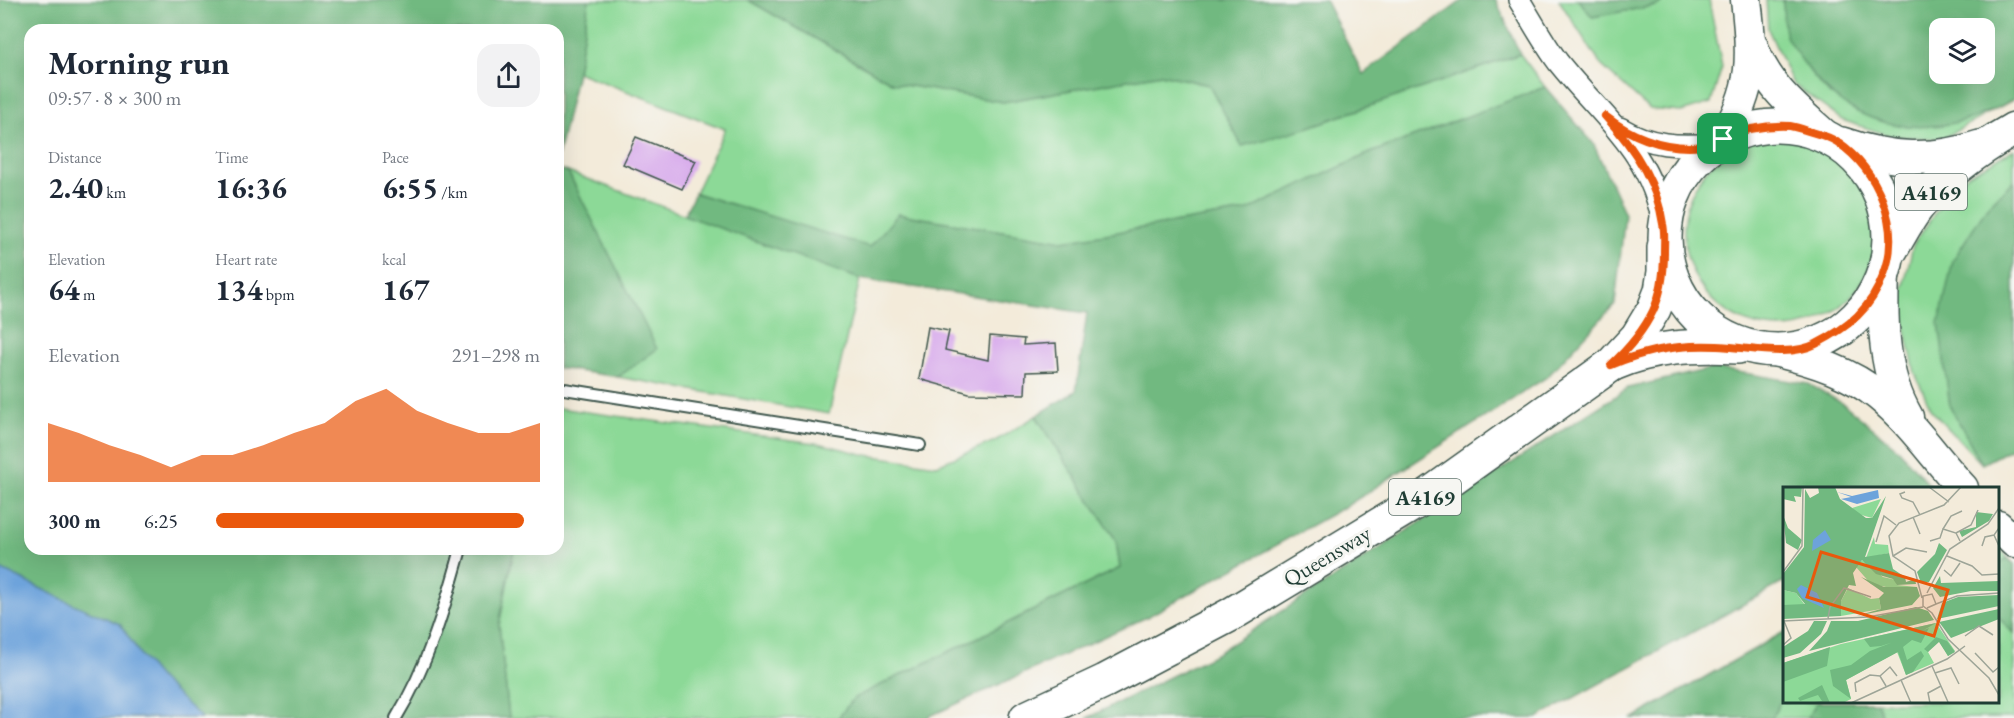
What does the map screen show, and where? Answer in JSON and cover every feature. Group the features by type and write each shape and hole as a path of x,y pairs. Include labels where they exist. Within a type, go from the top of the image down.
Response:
{"main road":[{"path":"1746,0 1751,60 1744,95 1739,110 1718,142 1689,166 1672,195 1664,237 1671,280 1689,310 1714,333 1746,347 1778,351 1827,366 1859,382 1879,396 1918,435 1961,487"},
{"path":"1751,42 1764,73 1773,87 1831,139 1862,163 1879,190 1889,221 1884,331 1887,357 1903,409 1918,435"},
{"path":"1718,142 1757,127 1792,126 1831,139"},
{"name":"A4169","path":"1831,139 1870,153 1923,158 1968,151 2001,137"},
{"name":"A4169","path":"1887,264 1914,212 1933,190 2001,137"},
{"name":"Queensway","path":"1611,365 1637,337 1654,309 1661,291 1664,272 1664,237"},
{"path":"1778,351 1813,346 1844,330 1868,305 1887,264"},
{"name":"Queensway","path":"1026,718 1105,681 1230,615 1270,591 1430,494 1611,365 1631,356 1665,348 1746,347"},
{"path":"1999,527 2014,542"}],"street":[{"path":"1519,0 1558,62 1630,145 1646,172 1660,208 1664,237"},
{"path":"1605,116 1621,128 1648,142 1676,146 1718,142"}],"lane":[{"path":"564,389 920,445"},
{"path":"396,718 438,630 459,555"}],"green space":[{"path":"0,0 589,0 577,72 564,129 564,24 24,24 24,555 513,555 499,625 509,718 0,718"},
{"path":"589,0 748,0 893,83 1003,102 1161,74 1209,85 1306,128 1520,54 1545,87 1368,154 1246,211 1063,241 899,214 871,248 695,193 725,129 577,72"},
{"path":"748,0 1325,0 1363,74 1463,0 1496,0 1520,54 1306,128 1242,146 1209,85 1161,74 1003,102 893,83"},
{"path":"1559,0 1579,0 1593,17 1658,5 1664,0 1709,0 1722,67 1711,103 1681,112 1649,109 1601,65"},
{"path":"1579,0 1664,0 1658,5 1592,17"},
{"path":"1766,0 1783,0 1786,36 1811,73 1830,95 1974,117 2010,101 1942,139 1891,136 1842,120 1793,84 1768,29"},
{"path":"1783,0 2014,0 2014,99 1986,113 1957,122 1928,126 1900,125 1873,119 1848,106 1824,88 1792,46 1786,36"},
{"path":"1545,87 1593,143 1625,214 1615,304 1547,377 1348,505 1147,617 926,718 838,718 854,698 1120,568 1116,540 1036,416 1076,391 1087,313 860,279 684,215 695,193 870,247 898,214 1063,241 1246,211 1368,154"},
{"path":"1780,136 1808,140 1833,152 1848,164 1860,179 1872,204 1876,232 1872,260 1860,285 1848,300 1833,312 1808,324 1780,328 1752,324 1727,312 1712,300 1700,285 1688,260 1684,232 1688,204 1700,179 1712,164 1727,152 1752,140"},
{"path":"2014,149 2014,180 1986,208 1946,372 1950,406 1982,464 1931,410 1915,373 1900,304 1913,245 1935,213 1966,176"},
{"path":"564,171 568,172 657,349 618,377 564,369"},
{"path":"568,172 860,279 829,414 618,377 656,349"},
{"path":"2014,180 2014,447 1982,464 1950,406 1939,323 1953,260 1986,208"},
{"path":"1714,368 1809,384 1845,405 1898,449 1931,487 1783,487 1783,583 1537,718 1087,718 1214,655 1628,388"},
{"path":"564,409 822,444 866,455 937,465 995,441 1036,416 1116,540 1120,568 854,698 838,718 509,718 499,625 513,555 564,555"},
{"path":"1999,548 2014,564 2014,718 1633,718 1783,633 1783,703 1999,703"},
{"path":"2007,558 2014,564 2014,634 1999,618 1999,563"},
{"path":"1783,633 1783,696 1772,718 1634,718"},
{"path":"1816,703 1877,703 1882,718 1807,718"}],"water":[{"path":"0,569 120,624 161,680 202,718 0,718"}],"building":[{"path":"636,137 696,161 682,189 623,164"},
{"path":"928,327 949,331 945,350 988,360 990,336 1024,339 1023,345 1056,343 1058,371 1026,372 1025,394 969,393 919,379"}],"route":[{"path":"1605,116 1634,136 1648,142 1688,146 1714,144 1723,139 1757,127 1792,126 1826,136 1837,142 1862,163 1879,190 1889,221 1889,253 1884,274 1868,305 1844,330 1813,346 1778,351 1714,346 1665,348 1631,356 1611,365 1637,337 1654,309 1661,291 1664,272 1664,227 1660,208 1639,158 1619,130 1605,116"}]}
